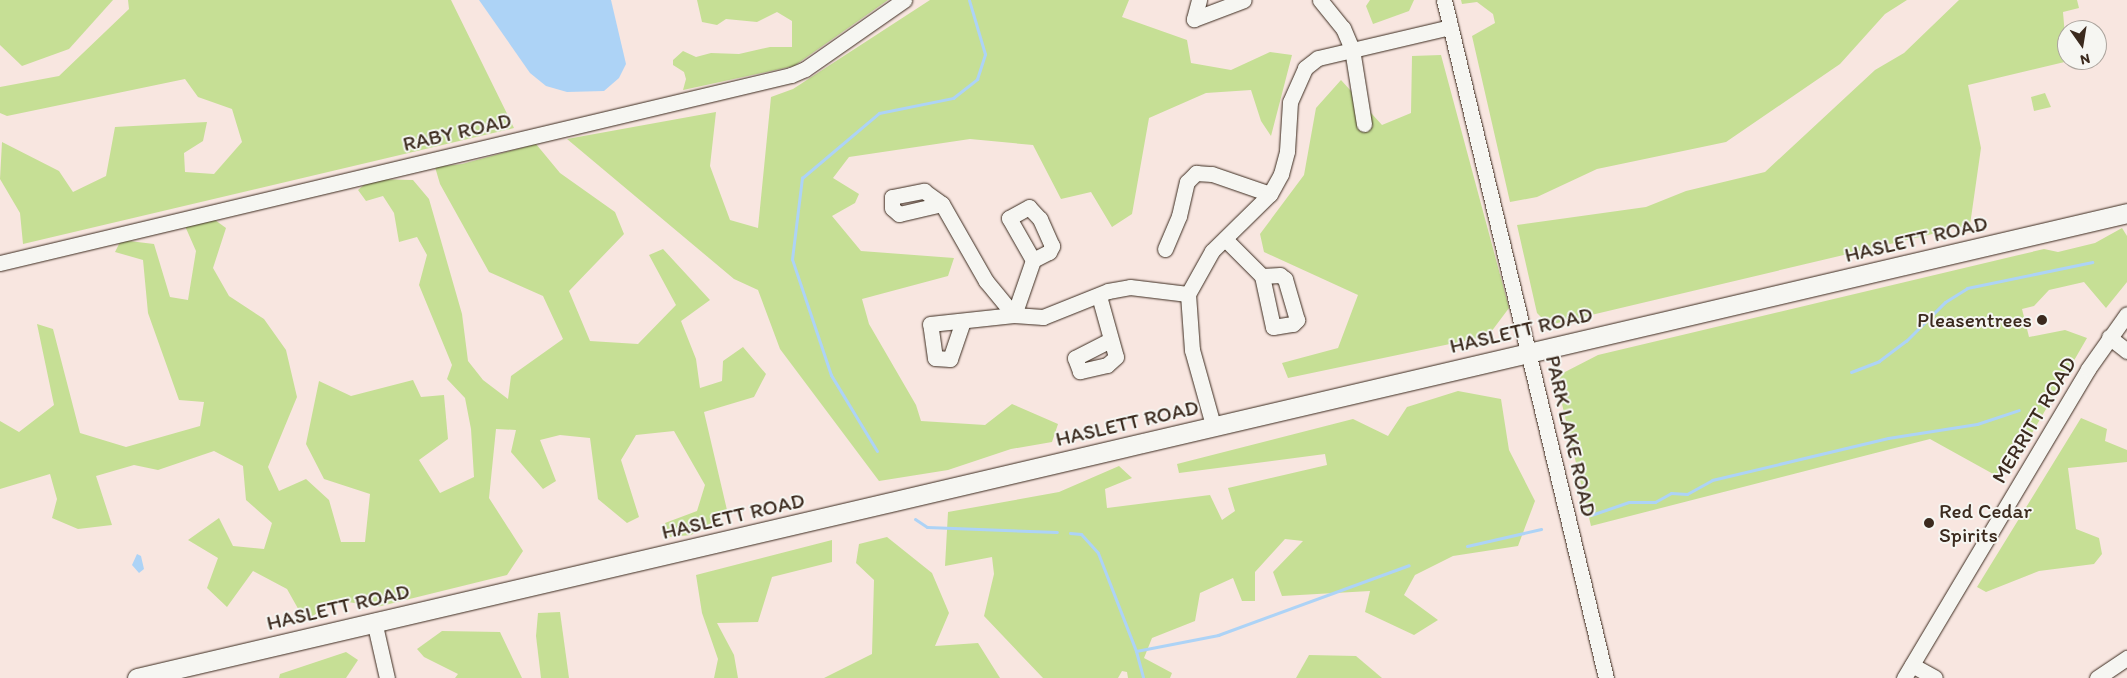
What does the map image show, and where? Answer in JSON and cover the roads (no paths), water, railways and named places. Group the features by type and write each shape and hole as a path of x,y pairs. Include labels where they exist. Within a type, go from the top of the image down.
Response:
{"main road":[{"name":"HASLETT ROAD","path":"138,678 374,621 2127,213"}],"street":[{"name":"RABY ROAD","path":"0,263 791,75 806,69 904,0"},
{"path":"1199,0 1194,19 1244,0"},
{"path":"1320,0 1343,28 1352,49 1364,124"},
{"name":"PARK LAKE ROAD","path":"1444,0 1530,351 1606,678"},
{"path":"1214,425 1192,350 1188,294 1212,251 1270,194 1281,174 1287,151 1290,102 1305,68 1318,58 1450,27"},
{"path":"1165,250 1179,216 1187,182 1196,173 1212,174 1270,194"},
{"path":"942,204 986,281 1014,315"},
{"path":"1225,239 1262,276"},
{"path":"1014,315 1032,260"},
{"path":"963,322 1014,315 1043,316 1108,291 1130,287 1188,294"},
{"path":"1099,296 1110,340"},
{"name":"MERRITT ROAD","path":"1908,672 2109,337 2127,314"},
{"path":"2109,337 2127,351"},
{"path":"374,621 387,678"},
{"path":"2097,678 2127,658"},
{"path":"1908,672 1935,678"}],"water":[{"path":"479,0 611,0 626,64 619,78 604,91 567,92 546,86 530,73"},
{"path":"137,554 141,556 144,569 139,573 132,565"}],"waterway":[{"path":"877,451 831,375 792,259 802,178 879,113 953,98 977,79 985,54 969,0"},
{"path":"1851,372 1879,361 1906,341 1945,302 1967,288 2092,262"},
{"path":"1591,515 1629,502 1655,502 1671,493 1687,494 1712,480 1888,438 1977,424 2019,410"},
{"path":"915,519 927,527 1057,532"},
{"path":"1467,546 1541,529"},
{"path":"1070,533 1081,534 1098,553 1136,651 1143,678"},
{"path":"1136,651 1218,635 1409,565"}],"place":[{"name":"Pleasentrees","path":"2042,320"},
{"name":"Red Cedar Spirits","path":"1929,523"}]}
